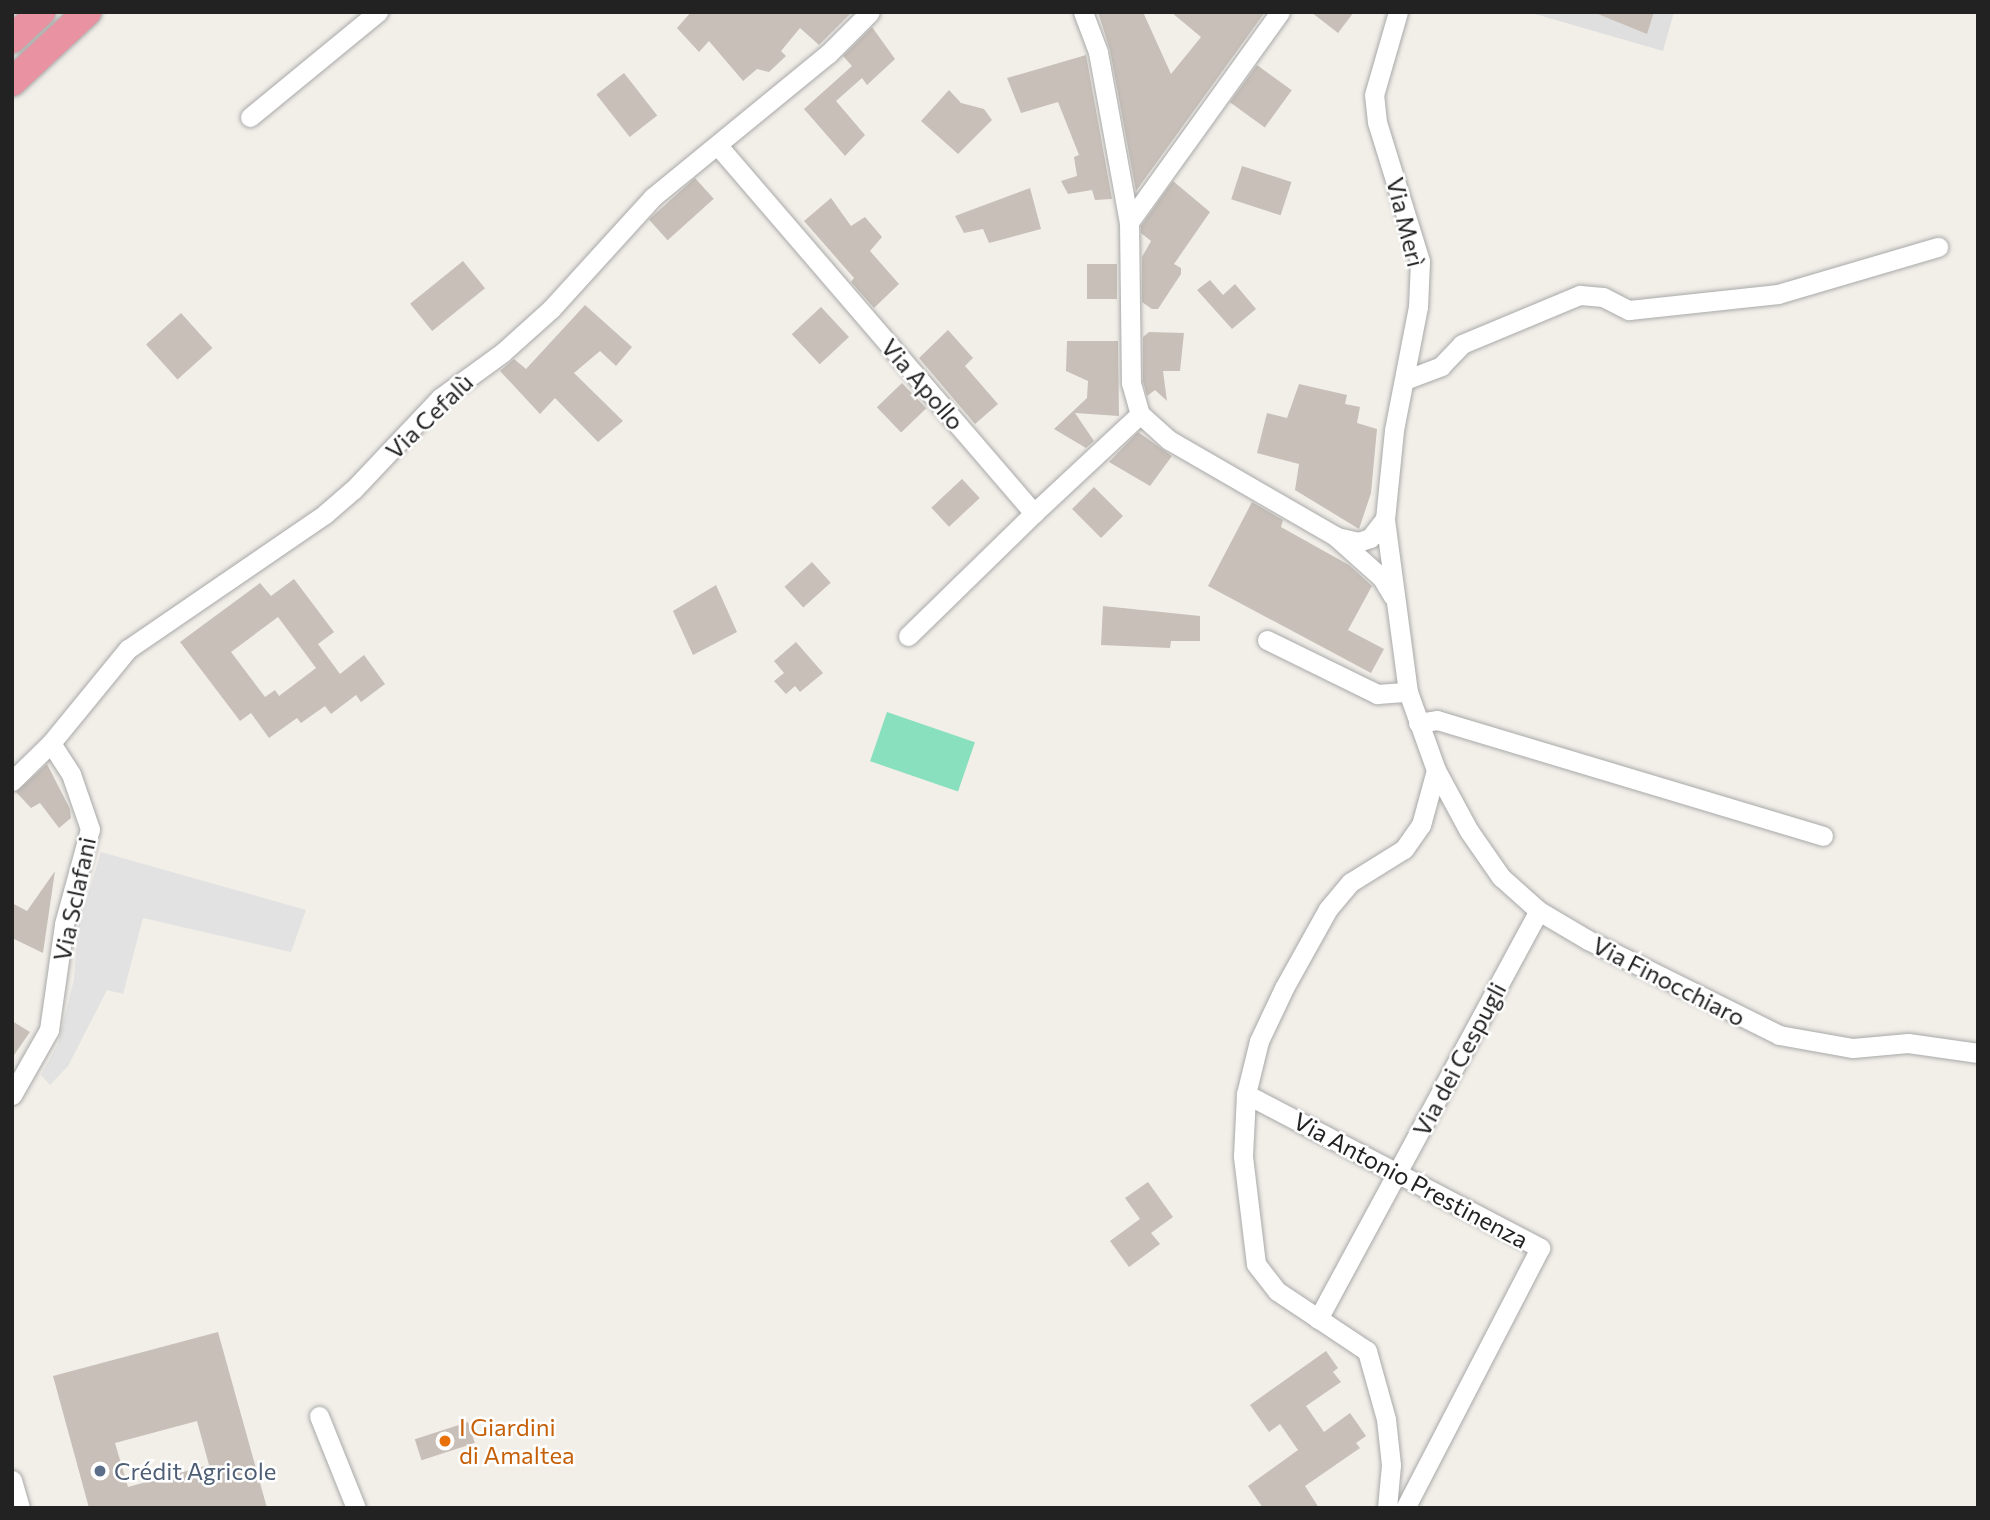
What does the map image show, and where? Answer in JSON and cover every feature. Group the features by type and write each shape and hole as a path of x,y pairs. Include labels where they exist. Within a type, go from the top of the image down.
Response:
{"highway":[{"path":"12,39 41,12"},
{"path":"12,82 87,12"}],"street":[{"path":"250,117 378,12"},
{"name":"Via Cefalù","path":"12,781 51,743 128,649 325,514 440,398 543,316 653,197 719,147 870,12"},
{"path":"1083,12 1098,52 1129,222 1131,383 1140,414 1169,440 1335,536 1382,578 1397,603"},
{"path":"1129,222 1280,12"},
{"name":"Via Merì","path":"1397,603 1385,519 1418,307 1420,261 1377,122 1374,96 1398,12"},
{"name":"Via Apollo","path":"719,147 1034,513"},
{"path":"1405,380 1441,366 1462,344 1484,333 1580,295 1603,297 1629,310 1778,294 1938,247"},
{"path":"908,636 1140,414"},
{"path":"1335,536 1358,542 1370,538 1385,519"},
{"name":"Via Finocchiaro","path":"1397,603 1408,692 1436,770 1469,831 1501,877 1539,911 1740,1019 1779,1035 1853,1048 1908,1043 1978,1053"},
{"path":"1267,640 1377,694 1408,692"},
{"path":"1418,723 1437,720 1823,836"},
{"name":"Via Sclafani","path":"12,1095 49,1030 64,924 90,829 71,774 51,743"},
{"path":"1387,1508 1391,1465 1381,1389 1367,1351 1277,1290 1256,1264 1243,1156 1246,1094 1264,1030 1328,909 1351,882 1404,849 1431,802 1436,770"},
{"name":"Via dei Cespugli","path":"1318,1319 1539,911"},
{"name":"Via Antonio Prestinenza","path":"1246,1094 1398,1171 1540,1248 1405,1508"},
{"path":"319,1416 356,1508"},
{"path":"12,1480 17,1502"}],"shaded area":[{"path":"1528,12 1674,12 1663,51"},
{"path":"101,852 306,910 291,952 143,918 123,994 107,990 68,1066 50,1085 41,1075 58,1044 74,979 78,926"}],"green space":[{"path":"887,712 975,742 958,791 870,761"}],"building":[{"path":"691,12 852,12 819,45 800,28 781,51 786,56 769,72 757,69 743,81 709,41 699,52 677,28"},
{"path":"1098,12 1143,12 1171,74 1201,37 1171,12 1265,12 1136,191 1110,50"},
{"path":"1311,12 1354,12 1338,33"},
{"path":"1593,12 1654,12 1647,34"},
{"path":"872,27 895,59 867,85 862,78 836,101 865,135 845,156 804,109 852,66 843,56"},
{"path":"1086,55 1112,199 1095,200 1092,190 1068,194 1061,181 1077,176 1074,157 1079,155 1058,102 1021,113 1007,78"},
{"path":"1257,65 1292,90 1265,127 1230,102"},
{"path":"624,73 657,116 630,137 596,95"},
{"path":"949,90 961,103 984,109 992,120 958,154 921,121"},
{"path":"1242,166 1291,182 1281,215 1231,199"},
{"path":"695,178 714,199 668,240 649,219"},
{"path":"1173,181 1210,212 1174,264 1181,268 1181,274 1158,309 1152,309 1142,302 1142,257 1151,241 1141,233 1141,226"},
{"path":"1030,188 1041,229 989,243 983,229 964,233 955,216"},
{"path":"831,198 851,226 865,217 882,237 870,251 899,284 874,308 851,282 854,278 804,221"},
{"path":"463,261 485,288 432,331 410,304"},
{"path":"1087,264 1117,264 1117,299 1087,299"},
{"path":"1210,280 1223,295 1235,284 1256,309 1232,329 1197,290"},
{"path":"585,305 632,347 616,366 600,351 574,373 623,421 598,442 555,398 540,414 500,371 514,359 526,369"},
{"path":"821,307 849,337 820,364 792,334"},
{"path":"181,313 212,348 178,379 146,344"},
{"path":"948,330 973,358 965,366 998,404 975,424 919,358"},
{"path":"1149,332 1184,333 1180,371 1163,371 1167,401 1155,390 1147,396 1143,381 1143,337"},
{"path":"1067,341 1118,341 1119,416 1075,413 1094,441 1086,448 1054,429 1087,398 1088,381 1066,371"},
{"path":"902,383 926,408 901,432 877,407"},
{"path":"1299,384 1347,395 1345,404 1360,407 1357,423 1377,429 1371,493 1359,529 1295,490 1299,464 1257,453 1267,413 1287,418"},
{"path":"1138,432 1172,456 1150,486 1109,462"},
{"path":"962,479 980,498 949,527 931,508"},
{"path":"1094,487 1123,516 1101,538 1072,509"},
{"path":"1252,502 1283,520 1281,527 1349,565 1372,586 1348,630 1384,649 1371,673 1208,586"},
{"path":"812,562 831,583 803,608 785,587"},
{"path":"294,579 334,632 318,644 340,674 364,655 385,684 361,702 356,695 331,714 325,706 301,723 297,718 269,738 251,713 240,721 180,642 260,583 271,596","holes":["278,617 316,668 279,696 275,690 265,697 231,652"]},
{"path":"716,585 737,632 693,655 673,611"},
{"path":"1103,606 1200,616 1200,641 1171,641 1170,648 1101,645"},
{"path":"796,642 823,673 800,692 795,686 786,694 774,681 784,673 774,661"},
{"path":"47,764 70,809 71,818 59,828 40,803 31,808 16,792"},
{"path":"55,871 43,953 12,938 12,903 27,911"},
{"path":"12,1021 30,1032 12,1058"},
{"path":"1148,1182 1173,1217 1151,1233 1160,1244 1129,1267 1110,1241 1140,1219 1125,1198"},
{"path":"218,1332 267,1508 89,1508 53,1376","holes":["197,1421 209,1465 128,1487 115,1443"]},
{"path":"1326,1351 1338,1368 1333,1372 1341,1382 1306,1406 1324,1432 1350,1413 1366,1436 1356,1443 1360,1448 1305,1486 1319,1508 1263,1508 1248,1486 1298,1450 1280,1424 1269,1432 1250,1405"},
{"name":"I Giardini di Amaltea","path":"468,1422 475,1443 422,1460 415,1439"}],"place":[{"name":"I Giardini di Amaltea","path":"445,1441"},
{"name":"Crédit Agricole","path":"100,1471"}]}
